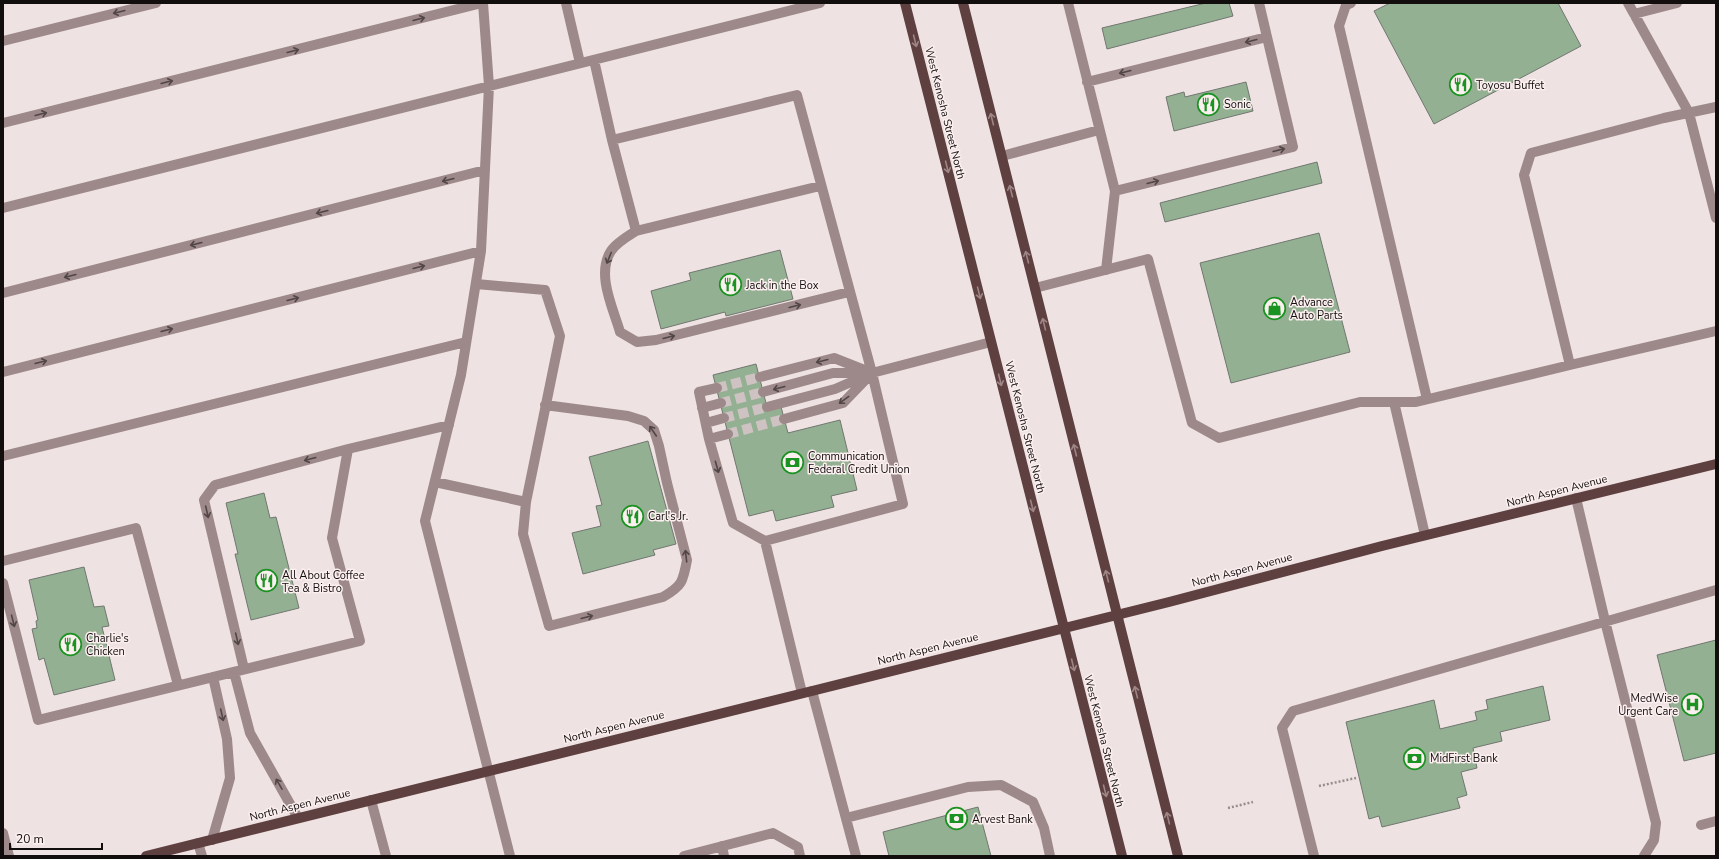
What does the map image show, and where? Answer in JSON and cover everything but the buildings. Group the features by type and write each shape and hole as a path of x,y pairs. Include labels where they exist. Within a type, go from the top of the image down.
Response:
{"main road":[{"name":"West Kenosha Street North","path":"905,3 1122,856"},
{"path":"963,3 1178,856"},
{"name":"North Aspen Avenue","path":"146,856 812,691 1425,535 1716,464"}],"lane":[{"path":"3,41 156,3"},
{"path":"3,124 483,3 490,86 481,251 461,374 425,521 510,856"},
{"path":"566,3 580,63"},
{"path":"3,208 820,3"},
{"path":"1068,3 1115,191 1106,270"},
{"path":"1115,191 1293,147 1259,3"},
{"path":"1351,3 1346,6 1339,26 1428,399"},
{"path":"1628,3 1689,113 1716,218"},
{"path":"1634,14 1677,3"},
{"path":"1087,82 1268,37"},
{"path":"594,60 612,140 636,231"},
{"path":"612,140 797,95 820,186 872,373 903,504 765,541 733,523 709,439 699,392 717,388"},
{"path":"1570,365 1524,175 1531,153 1664,118 1716,107"},
{"path":"1002,156 1099,130"},
{"path":"3,293 485,170"},
{"path":"820,186 636,231 612,250 604,269 607,288 620,332 637,342 656,340 849,292"},
{"path":"3,372 481,251"},
{"path":"1035,288 1148,259 1192,423 1219,438 1360,402 1416,402 1716,331"},
{"path":"476,284 545,290 560,336 526,502 523,534 549,626 662,597 678,588 685,573 687,560 654,430 644,421 628,416 546,405"},
{"path":"3,456 466,342"},
{"path":"767,407 835,389 872,373 991,342"},
{"path":"760,377 834,358 872,373"},
{"path":"763,392 833,373 872,373"},
{"path":"784,419 843,403 872,373"},
{"path":"1394,402 1425,535"},
{"path":"702,408 721,404"},
{"path":"706,423 724,418"},
{"path":"298,818 250,733 239,670 204,500 215,485 348,449 449,425"},
{"path":"709,439 728,434"},
{"path":"3,583 38,720 360,641 332,538 348,449"},
{"path":"435,482 526,502"},
{"path":"1576,498 1605,621 1656,823 1654,840 1644,856"},
{"path":"3,561 136,528 178,685"},
{"path":"765,541 802,693"},
{"path":"1314,856 1282,728 1293,711 1716,590"},
{"path":"212,840 230,778 227,739 213,677"},
{"path":"812,691 856,856"},
{"path":"846,818 968,787 1001,785 1033,802 1044,828 1050,856"},
{"path":"372,800 386,856"},
{"path":"1701,825 1716,821"},
{"path":"3,833 9,856"},
{"path":"684,856 723,851 773,833 798,847 800,856"},
{"path":"198,843 202,856"}],"path":[{"path":"1313,788 1356,778"},
{"path":"1228,808 1253,802"}],"tunnel":[{"path":"717,388 760,377"},
{"path":"721,403 763,392"},
{"path":"724,418 767,407"},
{"path":"728,434 784,419"}],"place":[{"name":"Toyosu Buffet","path":"1461,85"},
{"name":"Sonic","path":"1209,104"},
{"name":"Jack in the Box","path":"730,285"},
{"name":"Advance Auto Parts","path":"1275,308"},
{"name":"Communication Federal Credit Union","path":"793,462"},
{"name":"Carl's Jr.","path":"633,516"},
{"name":"All About Coffee Tea & Bistro","path":"267,581"},
{"name":"Charlie's Chicken","path":"71,644"},
{"name":"MedWise Urgent Care","path":"1693,704"},
{"name":"MidFirst Bank","path":"1415,758"},
{"name":"Arvest Bank","path":"956,819"}]}
